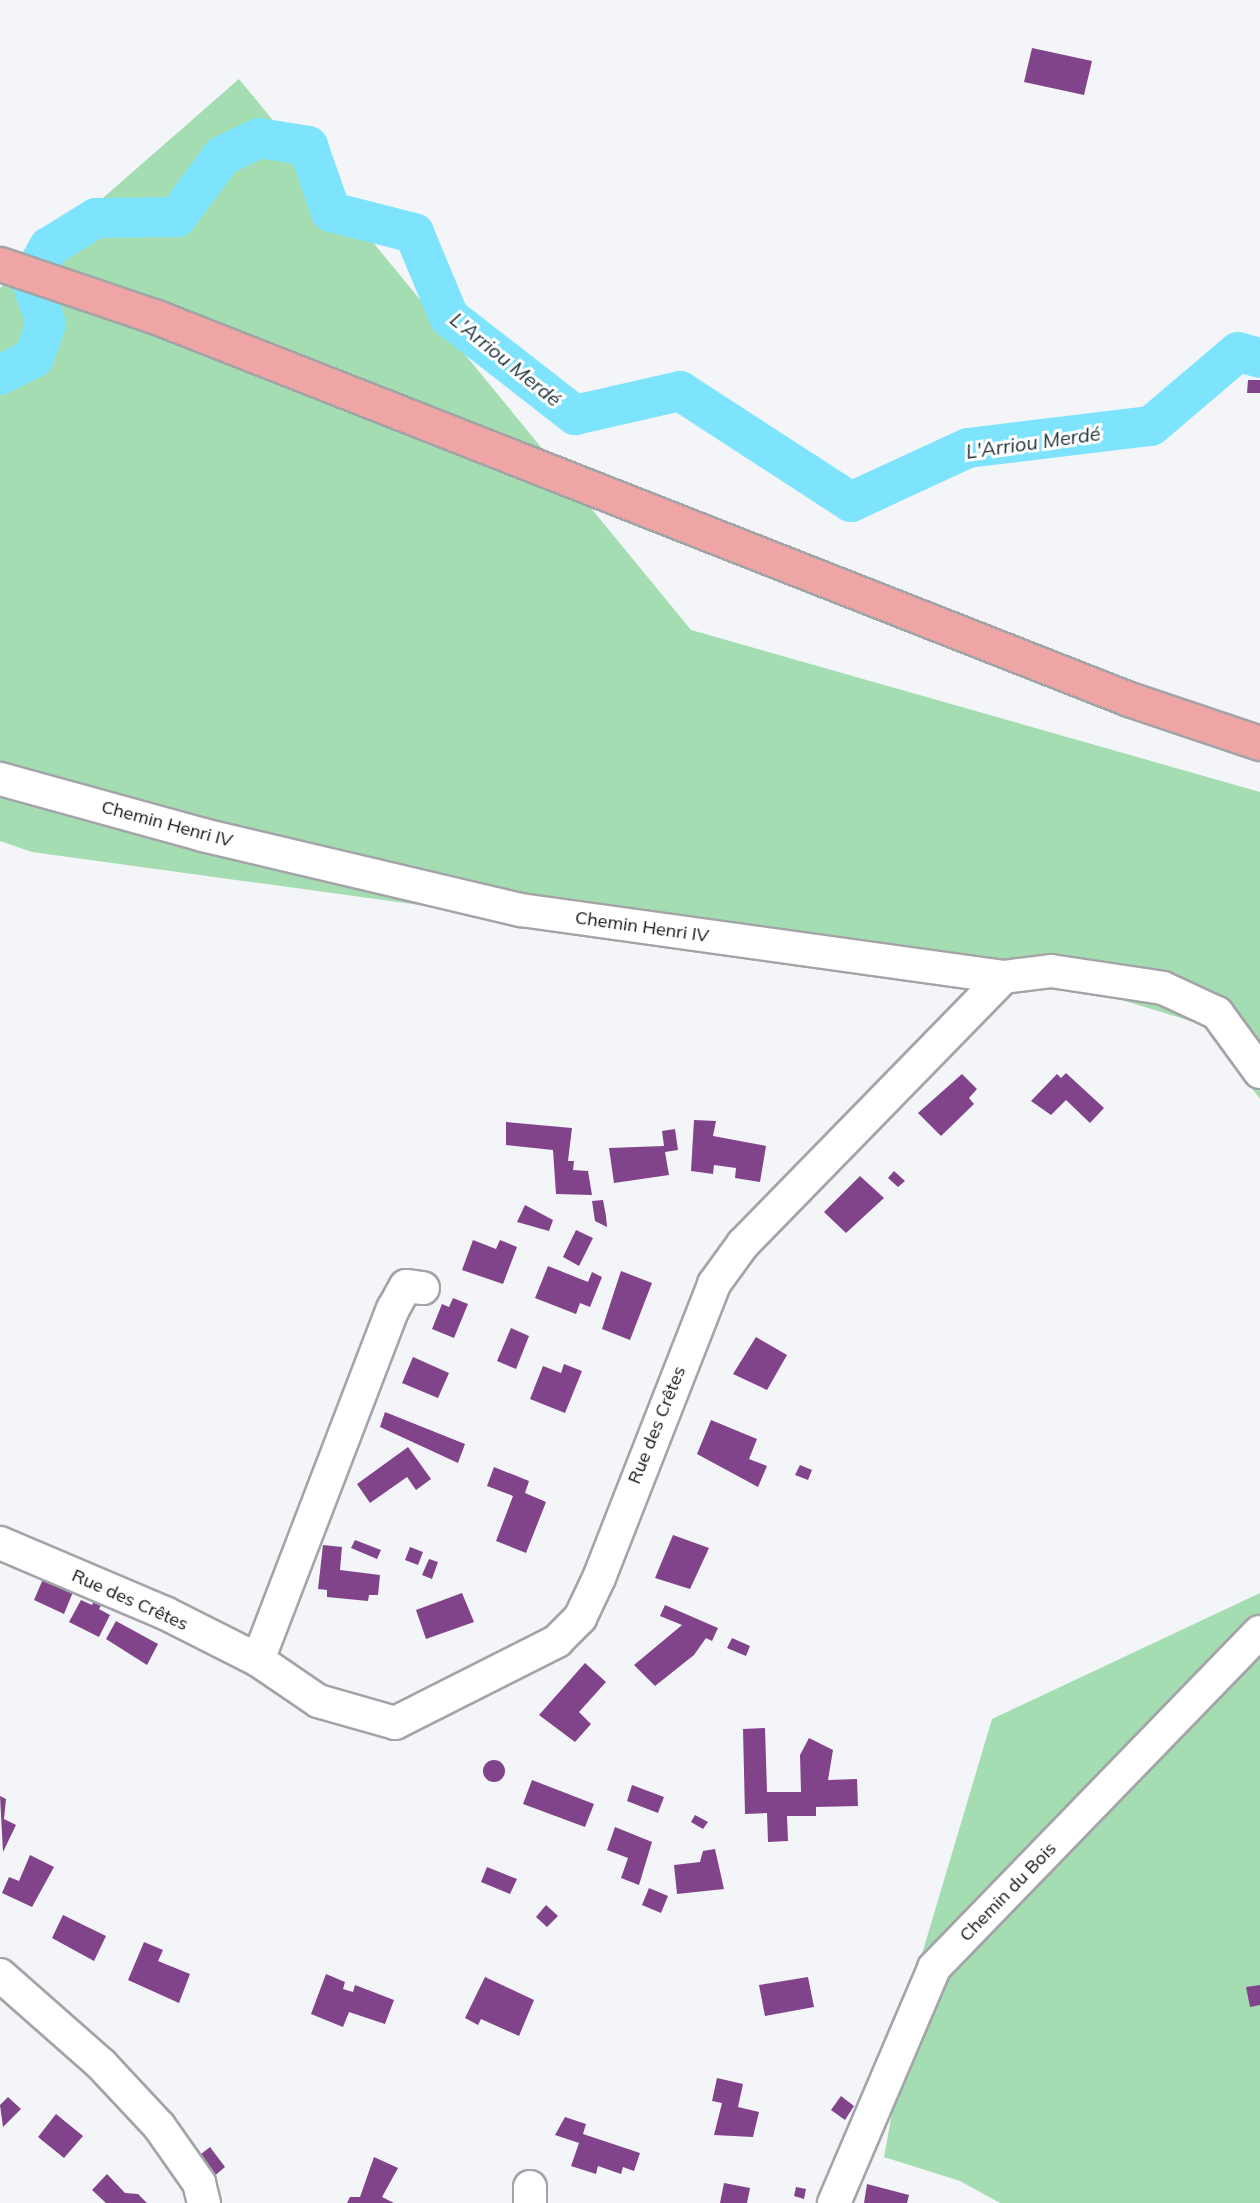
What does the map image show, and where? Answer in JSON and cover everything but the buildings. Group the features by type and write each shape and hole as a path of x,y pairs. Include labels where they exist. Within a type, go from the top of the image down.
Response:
{"main road":[{"path":"6,265 63,283 1129,699 1260,743"},
{"path":"1129,699 1260,763"}],"street":[{"name":"Chemin Henri IV","path":"0,779 203,835 522,910 1004,977 1051,971 1163,988 1217,1013 1260,1072"},
{"name":"Rue des Crêtes","path":"0,1543 165,1613 258,1660 318,1701 395,1724 557,1641 580,1617 599,1578 714,1284 743,1244 1004,977"},
{"path":"258,1660 393,1309 406,1286 423,1288"},
{"name":"Chemin du Bois","path":"834,2203 934,1968 1260,1632"},
{"path":"0,1975 100,2064 159,2126 199,2183 204,2203"}],"green space":[{"path":"239,79 691,630 1260,792 1260,1099 1204,1025 1069,984 975,981 32,852 0,841 0,288"},
{"path":"1260,1593 1260,2203 1000,2203 960,2181 884,2157 919,1964 992,1719"}],"waterway":[{"name":"L'Arriou Merdé","path":"0,375 34,358 46,324 31,279 49,247 96,218 177,217 222,156 259,138 308,146 331,212 414,233 449,317 575,415 680,391 851,502 968,448 1151,426 1238,352 1260,358"}]}
